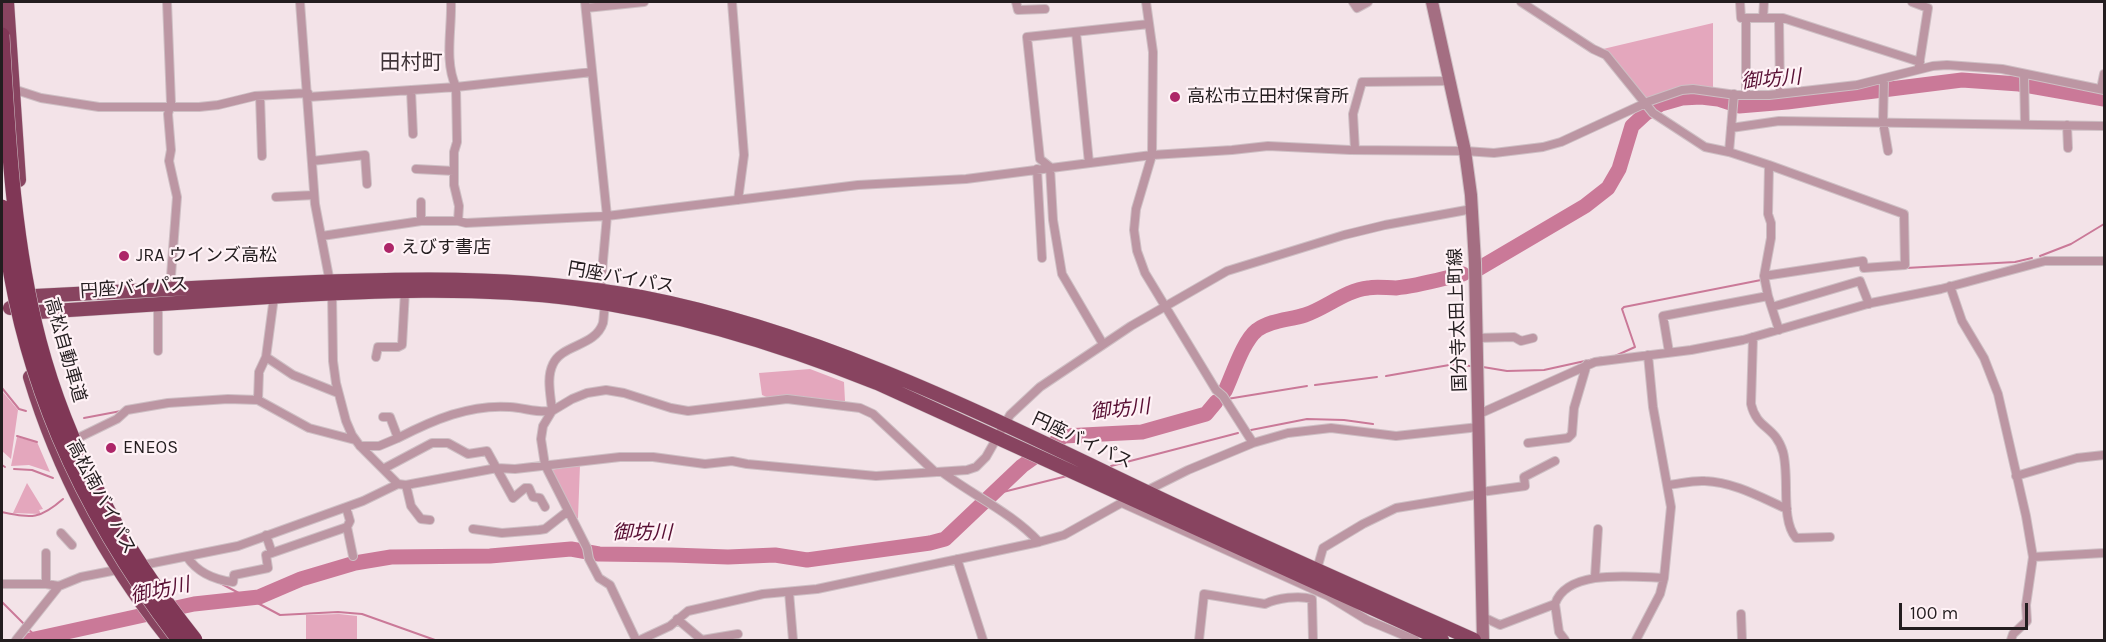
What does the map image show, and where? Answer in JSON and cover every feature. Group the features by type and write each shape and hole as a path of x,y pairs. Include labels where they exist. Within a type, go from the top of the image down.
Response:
{"highway":[{"name":"高松南バイパス","path":"7,2 7,87 24,231 47,352 78,438 109,502 146,565 200,640"},
{"name":"高松自動車道","path":"2,35 10,160 17,225 28,293 47,366 73,440 112,521 136,560 195,640"},
{"name":"高松自動車道","path":"2,207 21,320 41,390 61,444 102,527 139,585 179,640"},
{"name":"高松南バイパス","path":"2,252 6,309 40,410 63,467 86,515 119,570 143,606 170,640"},
{"name":"円座バイパス","path":"6,309 35,296 170,289 331,287 448,279 502,280 601,299 756,339 833,366 998,438 1125,501 1442,640"},
{"name":"円座バイパス","path":"6,309 38,312 274,297 331,287 405,291 501,292 601,299 641,297 759,326 837,354 1004,424 1474,640"}],"main road":[{"name":"国分寺太田上町線","path":"1432,2 1465,150 1472,209 1483,640"}],"street":[{"path":"167,2 171,103 168,114 170,161 177,197 170,289"},
{"path":"300,2 314,195 331,287 333,361 338,393 346,421 358,443 383,469 402,484 411,506 421,519 430,520"},
{"path":"450,2 449,45 452,79 456,87 457,142 453,152 459,206 458,221"},
{"path":"644,2 585,5 607,216 601,299 603,322 595,336 556,358 549,378 552,411 543,426 541,439 545,465 587,548 589,559 599,578 610,585 638,640 670,626 688,611 763,594 817,589 1064,535 1188,470 1253,443 1305,430 1331,428 1396,436 1479,420 1587,364 1710,347 1869,304 2045,261 2104,261"},
{"path":"732,2 744,155 738,200"},
{"path":"1016,2 1017,10 1045,9"},
{"path":"1146,2 1153,51 1152,155 1136,209 1134,230 1137,251 1145,273 1164,305 1216,390 1223,396 1253,443"},
{"path":"1353,2 1357,8 1368,2"},
{"path":"1521,2 1606,55 1649,108 1706,147 1769,165 1904,214 1905,265 1864,268 1863,261 1764,276"},
{"path":"1740,2 1741,18 1779,18 1919,66 1957,64 2024,81 2103,90 2104,74"},
{"path":"1763,18 1764,2"},
{"path":"1912,2 1928,8 1919,66"},
{"path":"1746,18 1746,95"},
{"path":"1779,18 1780,93"},
{"path":"1103,344 1062,274 1053,220 1050,167 1040,159 1027,37 1149,24"},
{"path":"1076,32 1089,163"},
{"path":"322,236 421,221 466,223 607,216 858,185 966,179 1152,155 1268,146 1355,150 1465,150 1494,153 1546,146 1649,108 1668,94 1693,89 1733,102 1746,95 1884,86 1919,66"},
{"path":"7,87 41,98 99,107 169,108 218,105 237,99 260,96 456,87 592,72"},
{"path":"1355,150 1353,114 1362,82 1450,81"},
{"path":"2024,81 2025,124"},
{"path":"1884,86 1883,122 1888,150"},
{"path":"411,90 413,134"},
{"path":"260,96 262,156"},
{"path":"1730,152 1733,102"},
{"path":"1731,128 1779,121 2104,126"},
{"path":"2067,125 2068,148"},
{"path":"312,161 365,155 367,184"},
{"path":"1769,165 1768,214 1771,223 1764,276 1779,330"},
{"path":"416,169 454,171"},
{"path":"1037,169 1042,258"},
{"path":"276,197 314,195"},
{"path":"421,202 421,221"},
{"path":"16,639 59,586 81,577 238,546 402,484 497,468 515,469 603,458 642,457 705,464 732,461 876,476 905,476 967,470 976,467 986,457 1004,424 1033,393 1164,305 1227,271 1344,235 1472,209"},
{"path":"1772,307 1860,281 1869,304"},
{"path":"1950,286 1962,321 1992,377 1998,394 2026,516 2033,557 2026,605 2027,621 2013,634 2011,640"},
{"path":"376,357 378,347 402,345 405,291"},
{"path":"1669,352 1662,316 1768,296"},
{"path":"258,400 259,372 266,357 274,297"},
{"path":"158,304 158,351"},
{"path":"1477,338 1514,337 1521,341 1533,339"},
{"path":"1753,337 1751,404 1753,414 1759,423 1771,430 1777,437 1783,452 1788,483 1786,515 1792,533 1796,538 1830,537"},
{"path":"1636,640 1660,594 1664,578 1671,507 1653,407 1648,355"},
{"path":"266,357 292,375 338,393"},
{"path":"1528,443 1568,438 1572,434 1574,408 1587,364"},
{"path":"78,438 117,419 128,410 196,401 258,400 309,428 358,443 379,446 434,422 477,408 511,407 542,412 552,411 587,393 606,390 633,394 671,408 688,411 787,399 860,408 873,414 939,472 984,499 1030,532 1039,542"},
{"path":"383,417 390,417 398,438"},
{"path":"383,469 432,443 448,443 468,454 487,452 513,498 528,488 533,497 540,498 545,507"},
{"path":"2016,476 2077,458 2104,455"},
{"path":"1317,569 1323,548 1363,524 1396,508 1525,486 1524,477 1555,461"},
{"path":"1667,485 1705,480 1715,482 1749,492 1787,509"},
{"path":"1125,501 1328,596 1368,620 1415,640"},
{"path":"346,507 350,521 347,527 353,556"},
{"path":"473,529 502,533 539,531 568,511"},
{"path":"187,557 216,580 233,582 234,575 268,568 266,555 347,527"},
{"path":"1595,577 1598,529"},
{"path":"61,533 72,545"},
{"path":"266,535 272,553"},
{"path":"46,553 46,584"},
{"path":"2033,557 2104,553"},
{"path":"957,559 983,640"},
{"path":"1565,640 1559,632 1555,604 1557,597 1566,589 1595,577 1664,578"},
{"path":"2,584 59,586"},
{"path":"789,592 793,640"},
{"path":"1199,640 1204,594 1264,604 1306,597 1312,599 1313,640"},
{"path":"1483,617 1500,625 1555,604"},
{"path":"1741,614 1742,640"},
{"path":"675,621 702,640 738,634"},
{"path":"675,621 693,640"}],"shaded area":[{"path":"1713,23 1713,87 1683,88 1649,99 1643,97 1603,49"},
{"path":"810,369 844,382 845,401 841,403 800,398 799,396 769,398 762,395 759,373"},
{"path":"2,391 18,410 11,459 2,451"},
{"path":"17,437 37,442 50,472 29,465 11,466"},
{"path":"580,465 578,518 574,518 550,470"},
{"path":"27,483 43,509 39,510 41,514 13,513"},
{"path":"306,615 357,616 357,640 306,640"}],"waterway":[{"name":"御坊川","path":"1478,269 1585,206 1608,188 1619,169 1632,126 1661,104 1682,98 1718,99 1739,106 1962,80 2019,84 2104,99"},
{"path":"2040,256 2071,244 2104,224"},
{"path":"1906,268 2015,262 2032,258"},
{"name":"御坊川","path":"1225,391 1247,342 1262,327 1305,315 1360,289 1404,287 1463,274"},
{"path":"1615,356 1635,347 1622,309 1624,307 1761,280"},
{"path":"1483,367 1507,371 1544,370 1603,357"},
{"path":"1386,376 1455,364 1470,366"},
{"path":"1315,385 1377,377"},
{"path":"1227,399 1307,386"},
{"path":"2,388 19,409 26,411"},
{"name":"御坊川","path":"30,640 194,604 259,597 301,579 355,563 391,557 490,556 571,549 599,554 728,557 775,555 807,560 930,543 945,539 1022,466 1064,436 1142,432 1206,414 1216,402"},
{"path":"84,418 121,411"},
{"path":"1251,430 1307,419 1373,424"},
{"path":"1111,466 1238,433"},
{"path":"17,436 37,442"},
{"path":"14,469 32,470 53,478"},
{"path":"991,495 1067,476"},
{"path":"2,512 35,516 48,511 63,499"},
{"path":"220,583 280,615 338,612 362,614 435,640"},
{"path":"2,602 24,624"},
{"name":"御坊川","path":"29,630 41,640"}],"place":[{"name":"高松市立田村保育所","path":"1175,97"},
{"name":"えびす書店","path":"389,248"},
{"name":"JRA ウインズ高松","path":"124,256"},
{"name":"ENEOS","path":"111,448"}],"district":[{"name":"田村町","path":"411,63"}]}
